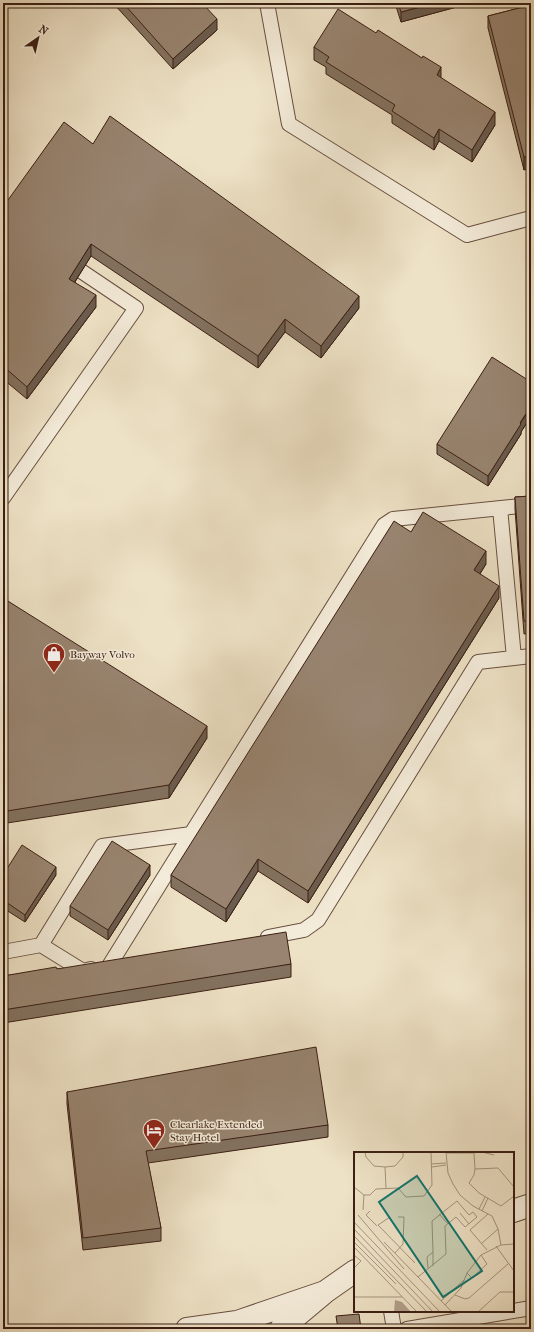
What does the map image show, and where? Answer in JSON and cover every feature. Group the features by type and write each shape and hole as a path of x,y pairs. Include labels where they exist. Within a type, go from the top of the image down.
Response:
{"street":[{"path":"514,1211 531,1205"},
{"path":"281,1329 325,1292 354,1272"},
{"path":"187,1329 237,1322 325,1292"}],"lane":[{"path":"267,3 289,124 467,235 531,218"},
{"path":"3,498 136,308 82,271"},
{"path":"109,966 384,525 393,519 531,505"},
{"path":"500,508 514,658"},
{"path":"257,939 304,930 318,920 478,662 531,656"},
{"path":"41,945 102,846 191,834"},
{"path":"3,952 41,945 83,971 124,963"},
{"path":"514,1311 531,1308"},
{"path":"391,1312 394,1329"},
{"path":"407,1329 507,1312"}],"building":[{"path":"123,3 202,3 217,19 173,59"},
{"path":"398,3 435,3 401,12"},
{"path":"531,5 531,156 524,157 488,16"},
{"path":"338,9 376,33 378,30 422,58 423,56 441,67 437,75 495,112 472,150 439,129 434,138 392,111 395,105 326,62 329,57 314,47"},
{"path":"110,116 359,296 321,346 285,319 258,356 91,244 69,279 96,295 27,387 3,366 3,207 64,122 93,144"},
{"path":"492,357 531,382 531,406 488,476 437,444"},
{"path":"531,496 531,621 524,621 515,497"},
{"path":"423,512 486,551 474,570 499,586 308,891 258,859 226,909 171,875 394,521 411,532"},
{"name":"Bayway Volvo","path":"3,598 207,726 169,785 7,811 3,791"},
{"path":"112,841 150,865 108,930 70,906"},
{"path":"22,845 56,867 25,915 3,900 3,875"},
{"path":"286,932 291,964 3,1010 3,976 56,967 57,969"},
{"name":"Clearlake Extended Stay Hotel","path":"316,1047 328,1125 146,1151 161,1228 83,1238 67,1092"},
{"path":"359,1314 361,1329 338,1329 336,1316"}],"place":[{"name":"Bayway Volvo","path":"54,674"},
{"name":"Clearlake Extended Stay Hotel","path":"154,1150"}]}
